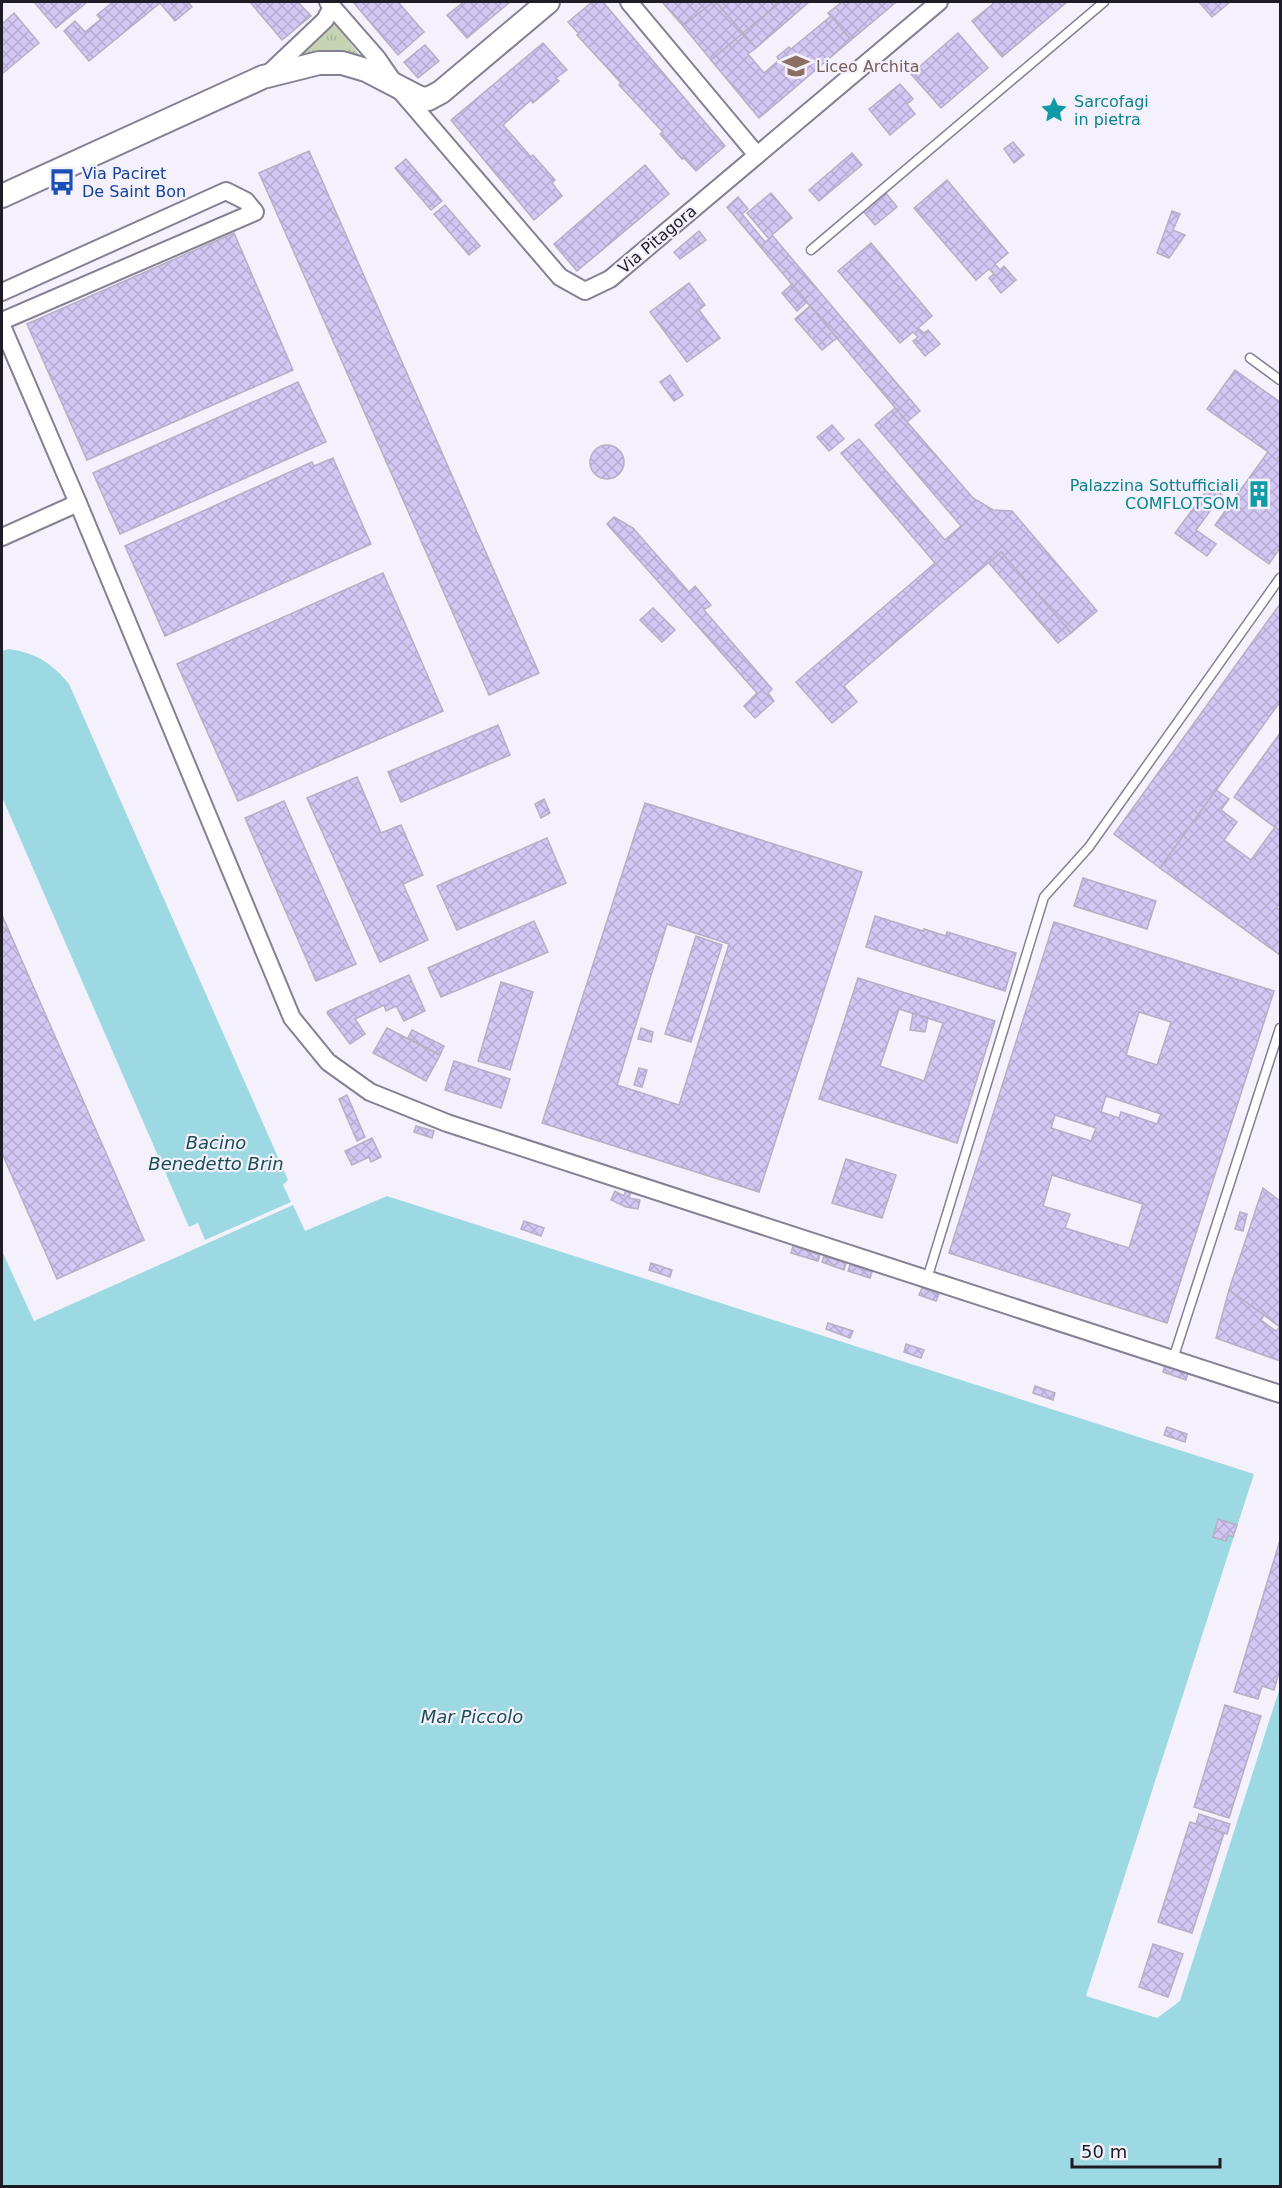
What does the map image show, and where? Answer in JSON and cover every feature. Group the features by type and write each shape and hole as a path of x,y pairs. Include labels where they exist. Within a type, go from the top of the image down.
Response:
{"main road":[{"path":"2,196 263,77 319,63 342,63 366,70 420,99 428,99 437,95 548,2"}],"street":[{"path":"629,2 757,155"},
{"path":"330,4 377,58 397,87"},
{"path":"263,77 325,20 330,4"},
{"name":"Via Pitagora","path":"397,87 560,277 585,291 610,279 930,4"},
{"path":"2,292 226,191 246,201 255,212 2,324 292,1018 328,1062 370,1092 447,1123 1281,1394"},
{"path":"2,537 78,503"}],"lane":[{"path":"811,250 1104,2"},
{"path":"1250,358 1281,380"},
{"path":"927,1279 1044,897 1089,847 1281,578"},
{"path":"1173,1359 1281,1028"}],"green space":[{"path":"332,20 362,58 297,58 315,43"}],"water":[{"name":"Bacino Benedetto Brin","path":"9,649 43,660 69,684 288,1180 283,1185 291,1202 205,1240 198,1223 189,1227 2,797 2,651"},
{"name":"Mar Piccolo","path":"387,1196 1254,1474 1086,1996 1157,2018 1180,2001 1280,1687 1280,2186 2,2186 2,1251 34,1321 293,1205 305,1231"}],"building":[{"path":"34,2 87,2 56,28"},
{"path":"113,2 188,2 192,7 175,21 160,3 89,61 64,31 75,21 85,32 101,19 97,15"},
{"path":"250,2 298,2 311,16 282,40"},
{"path":"353,2 398,2 424,32 398,55"},
{"path":"464,2 510,2 467,38 447,15"},
{"path":"592,2 603,2 725,146 696,171 660,134 663,132 619,85 621,83 568,22"},
{"path":"662,2 713,2 683,26"},
{"path":"716,2 743,33 711,60 683,26"},
{"path":"716,2 781,2 743,33"},
{"path":"781,2 809,2 756,48 743,33"},
{"path":"842,2 895,3 851,40 828,13"},
{"path":"995,2 1067,2 1002,57 972,21"},
{"path":"1199,2 1230,2 1212,17"},
{"path":"14,13 39,43 2,74 2,24"},
{"name":"Liceo Archita","path":"831,16 851,40 759,118 711,60 743,33 756,48 748,54 764,73 779,60 777,57 789,47 791,49"},
{"path":"958,33 988,68 941,108 911,74"},
{"path":"543,43 567,70 556,78 559,81 533,103 531,100 503,125 555,180 552,183 562,196 534,220 451,120"},
{"path":"425,45 439,61 418,78 404,62"},
{"path":"900,84 913,99 907,104 915,114 890,135 869,109"},
{"path":"1013,142 1024,155 1014,163 1004,149"},
{"path":"309,151 539,673 489,695 259,173"},
{"path":"852,153 862,165 819,201 809,190"},
{"path":"406,159 442,201 431,210 395,168"},
{"path":"645,165 669,194 577,271 554,244"},
{"path":"947,180 1008,253 995,264 1000,270 1004,266 1016,280 1001,293 989,278 994,274 989,269 976,280 914,208"},
{"path":"885,192 897,207 875,225 863,211"},
{"path":"771,193 792,218 772,235 920,411 907,422 727,207 738,197 748,209 742,214 765,242 769,239 747,213"},
{"path":"445,205 480,246 469,255 434,214"},
{"path":"1172,211 1180,214 1173,230 1185,235 1169,258 1157,253"},
{"path":"699,231 706,240 680,259 674,252"},
{"path":"234,233 293,370 87,460 27,324"},
{"path":"871,243 932,316 918,328 924,333 928,330 940,344 925,356 913,341 918,337 913,332 900,343 838,271"},
{"path":"689,283 705,305 699,310 720,338 687,362 650,312"},
{"path":"792,284 807,302 797,311 782,293"},
{"path":"810,306 837,338 822,350 795,319"},
{"name":"Palazzina Sottufficiali COMFLOTSOM","path":"1235,370 1280,402 1280,455 1277,459 1280,462 1280,548 1269,564 1215,525 1268,452 1207,409"},
{"path":"670,375 683,395 674,401 660,382"},
{"path":"298,382 326,442 120,534 93,473"},
{"path":"895,408 973,498 993,510 1012,511 1097,611 1071,633 1001,552 844,686 857,702 832,723 796,682 935,563 841,453 859,439 945,540 961,526 875,425"},
{"path":"832,425 844,439 829,451 817,437"},
{"path":"607,445 619,450 624,462 619,474 607,479 595,474 590,462 595,450"},
{"path":"333,458 371,544 165,636 125,546 312,462 314,466"},
{"path":"1210,486 1222,495 1196,530 1216,544 1207,556 1175,533"},
{"path":"614,517 633,528 689,592 695,586 711,605 704,610 772,689 768,693 774,701 755,718 744,706 757,693 607,524"},
{"path":"1001,552 1071,633 1058,643 989,563"},
{"path":"383,573 443,711 238,801 177,664"},
{"path":"1280,604 1280,702 1160,868 1114,834"},
{"path":"653,608 675,630 662,642 640,620"},
{"path":"498,725 510,755 401,802 388,772"},
{"path":"1280,733 1280,831 1234,797"},
{"path":"357,777 381,833 401,825 423,875 403,884 428,940 380,962 307,798"},
{"path":"1216,790 1229,799 1221,810 1237,822 1224,840 1251,860 1275,827 1280,831 1280,902 1277,908 1280,910 1280,955 1160,868"},
{"path":"544,799 550,813 541,818 535,804"},
{"path":"284,801 356,964 316,981 245,818"},
{"path":"645,803 862,872 759,1192 542,1123","holes":["667,924 729,944 679,1105 617,1085"]},
{"path":"547,838 566,883 457,930 437,886"},
{"path":"1083,878 1156,901 1147,929 1074,906"},
{"path":"2,915 144,1240 57,1279 2,1153"},
{"path":"875,916 923,931 924,929 946,936 947,932 1016,953 1005,991 866,947"},
{"path":"534,921 548,952 441,997 428,968"},
{"path":"1054,922 1274,991 1167,1323 949,1253","holes":["1139,1012 1171,1022 1157,1065 1126,1055","1106,1096 1161,1114 1157,1124 1121,1112 1119,1118 1101,1112","1055,1115 1096,1128 1091,1141 1051,1128","1052,1175 1143,1204 1129,1248 1065,1228 1070,1214 1043,1206"]},
{"path":"696,936 722,945 691,1042 665,1034"},
{"path":"409,975 425,1011 404,1021 396,1006 386,1011 384,1005 355,1019 365,1034 350,1044 327,1013 328,1011"},
{"path":"858,978 995,1021 957,1143 819,1099","holes":["899,1009 943,1023 924,1081 880,1066"]},
{"path":"501,982 533,992 510,1070 478,1061"},
{"path":"913,1013 928,1018 925,1032 910,1030"},
{"path":"387,1028 440,1055 426,1081 373,1053"},
{"path":"641,1028 653,1032 651,1042 638,1039"},
{"path":"412,1030 444,1046 440,1055 408,1038"},
{"path":"454,1061 510,1079 501,1108 445,1090"},
{"path":"639,1068 647,1070 642,1087 634,1085"},
{"path":"347,1095 365,1137 357,1141 339,1099"},
{"path":"416,1126 434,1131 432,1138 414,1132"},
{"path":"372,1138 381,1157 371,1162 369,1157 352,1165 345,1151"},
{"path":"846,1159 896,1175 882,1218 832,1203"},
{"path":"627,1187 632,1189 629,1198 640,1200 638,1209 626,1207 611,1200 615,1191 624,1196"},
{"path":"1263,1188 1280,1201 1280,1327 1229,1290"},
{"path":"1240,1212 1247,1214 1243,1231 1235,1229"},
{"path":"524,1221 544,1228 541,1236 521,1229"},
{"path":"793,1246 820,1255 818,1261 791,1253"},
{"path":"824,1256 846,1263 844,1270 822,1262"},
{"path":"651,1263 672,1270 670,1277 649,1270"},
{"path":"850,1265 872,1272 870,1278 848,1271"},
{"path":"922,1288 939,1294 936,1301 919,1295"},
{"path":"1229,1290 1264,1315 1261,1320 1276,1331 1280,1327 1280,1361 1216,1338"},
{"path":"828,1323 853,1331 850,1338 826,1329"},
{"path":"906,1344 924,1350 921,1358 904,1352"},
{"path":"1165,1365 1188,1373 1186,1380 1163,1372"},
{"path":"1035,1386 1055,1393 1053,1400 1033,1393"},
{"path":"1167,1427 1187,1434 1185,1442 1164,1435"},
{"path":"1218,1519 1237,1525 1233,1537 1228,1535 1226,1541 1213,1537"},
{"path":"1280,1540 1280,1669 1274,1690 1262,1686 1258,1699 1234,1692"},
{"path":"1225,1705 1261,1716 1229,1818 1194,1807"},
{"path":"1199,1814 1230,1824 1227,1834 1196,1824"},
{"path":"1190,1822 1224,1833 1192,1933 1158,1922"},
{"path":"1153,1944 1183,1954 1168,1997 1139,1987"}],"place":[{"name":"Liceo Archita","path":"796,66"},
{"name":"Sarcofagi in pietra","path":"1054,110"},
{"name":"Via Paciret De Saint Bon","path":"62,182"},
{"name":"Palazzina Sottufficiali COMFLOTSOM","path":"1259,494"}]}
